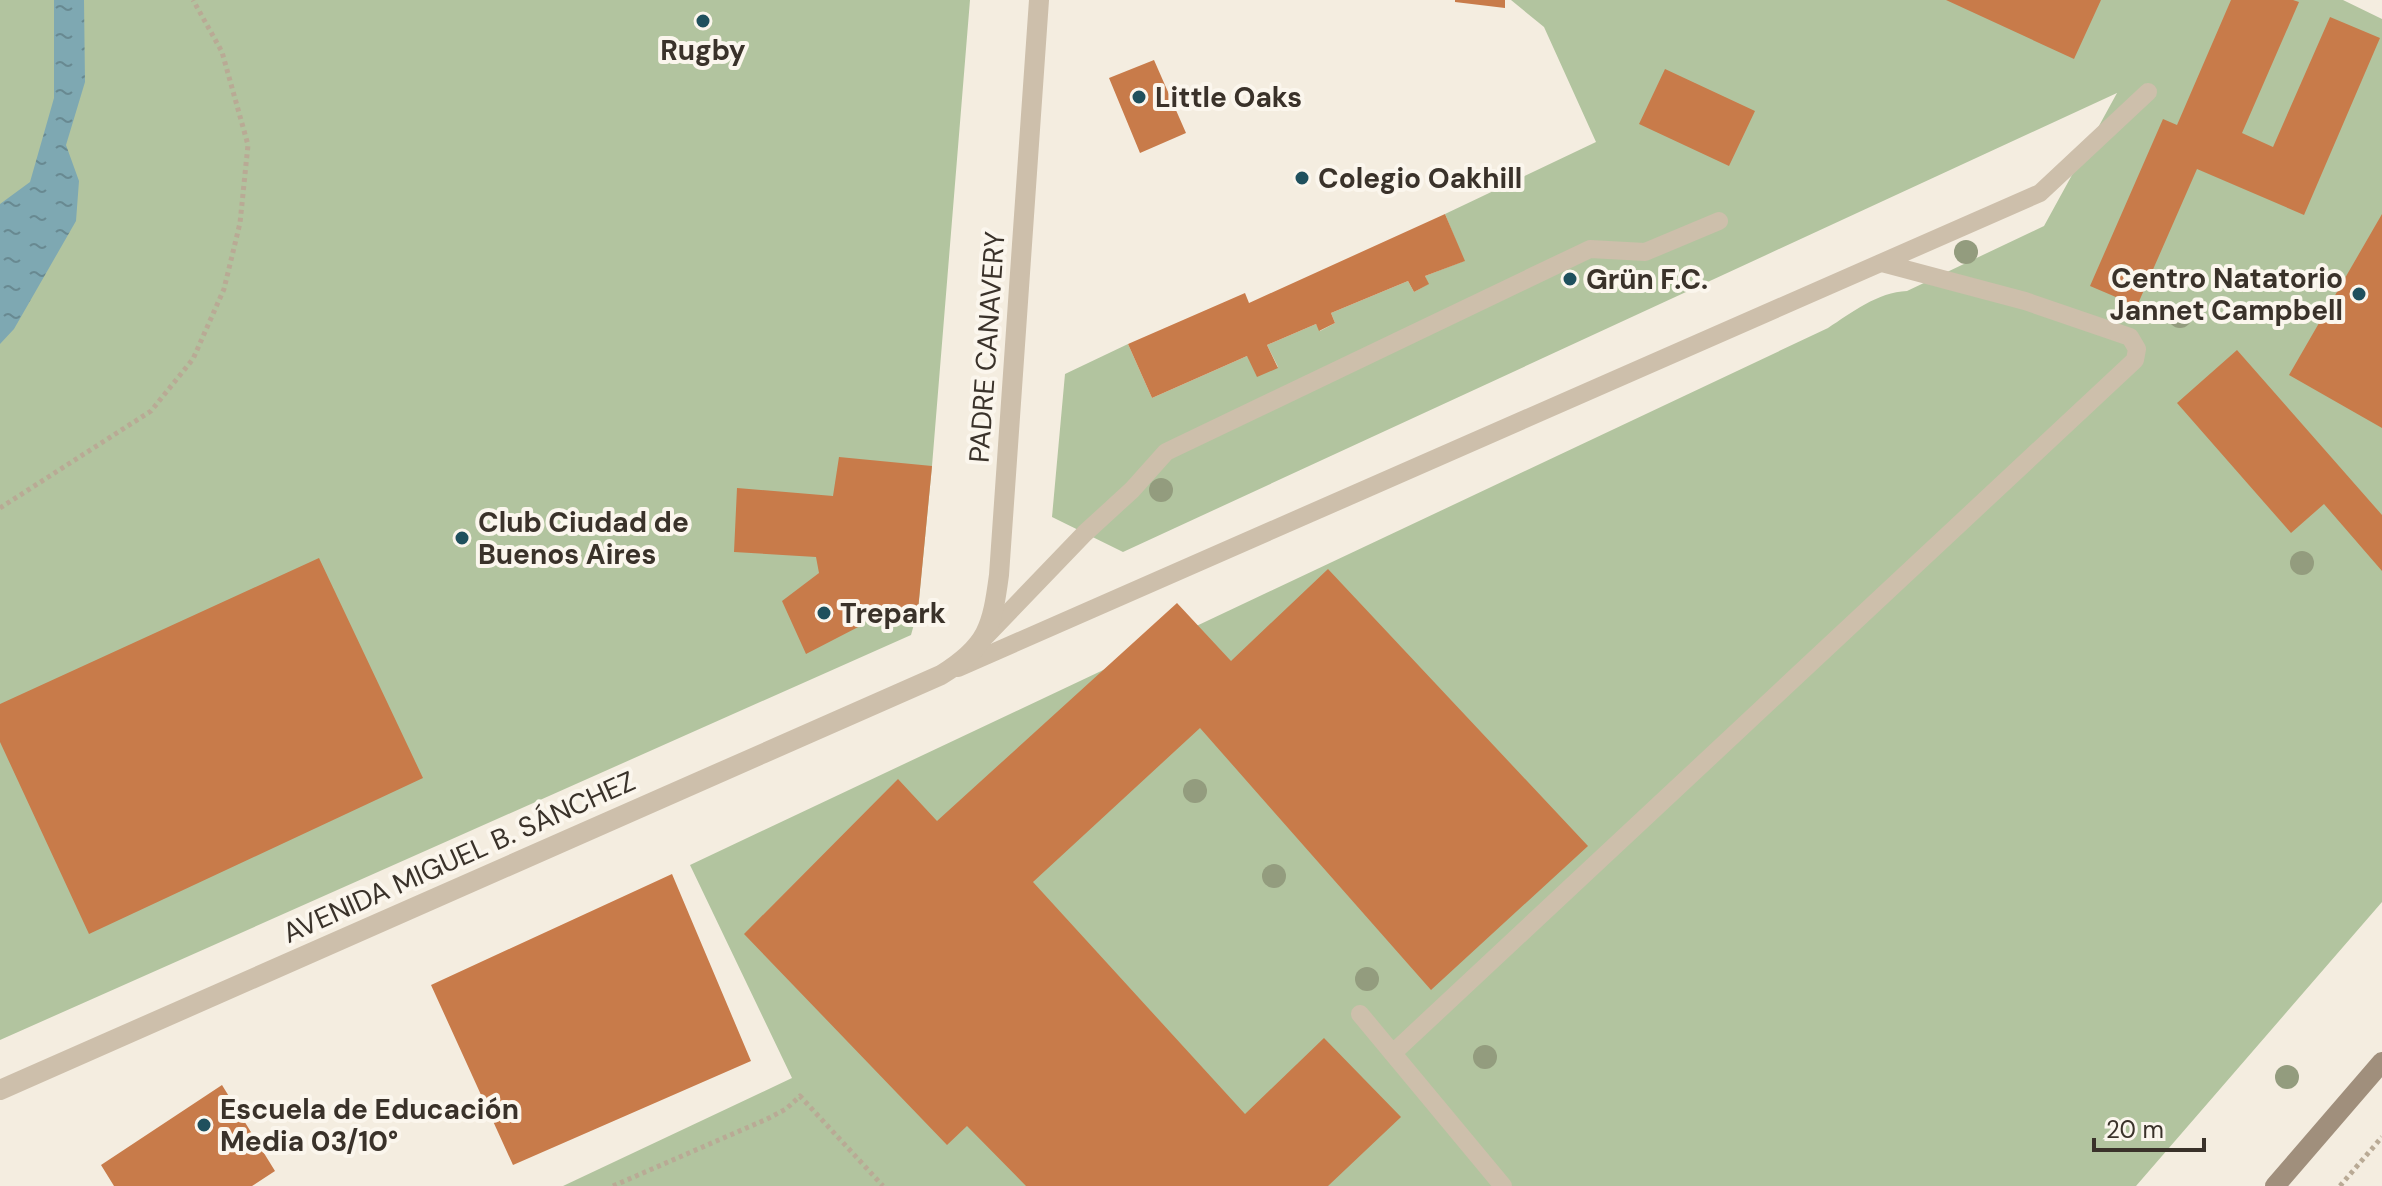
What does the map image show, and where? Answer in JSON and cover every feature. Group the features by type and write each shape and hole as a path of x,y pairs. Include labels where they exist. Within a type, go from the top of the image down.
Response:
{"main road":[{"path":"2275,1186 2382,1062"}],"street":[{"name":"PADRE CANAVERY","path":"986,636 994,613 999,575 1039,0"},
{"path":"941,675 963,661 986,636"},
{"name":"AVENIDA MIGUEL B. SÁNCHEZ","path":"0,1090 941,675"}],"lane":[{"path":"941,675 2040,193 2148,92"},
{"path":"986,636 1166,452 1590,249 1645,252 1719,221"},
{"path":"1393,1053 2135,360 2137,349 2130,337 2025,301 1882,263"},
{"path":"1360,1014 1503,1186"}],"path":[{"path":"0,508 151,411 193,359 224,289 240,223 248,145 222,52 193,0"},
{"path":"613,1186 767,1119 786,1109 800,1096 883,1186"},
{"path":"2340,1186 2382,1137"}],"green space":[{"name":"Club Ciudad de Buenos Aires","path":"0,0 970,0 932,466 918,610 911,635 0,1040"},
{"path":"1511,0 2343,0 2382,19 2382,902 2136,1186 563,1186 792,1078 690,865 1828,328 1875,299 1907,291 2044,226 2117,93 1123,552 1052,517 1065,374 1128,344 1152,398 1247,356 1278,367 1267,345 1316,324 1320,331 1335,323 1331,313 1408,281 1414,292 1428,284 1425,276 1464,261 1445,214 1596,142 1544,27"}],"water":[{"path":"54,0 84,0 85,82 66,145 79,181 76,221 14,329 0,344 0,204 30,182 54,98"}],"building":[{"path":"1505,0 1505,8 1455,2"},
{"path":"1946,0 2101,0 2074,59"},
{"path":"2231,0 2299,2 2242,133 2273,147 2330,17 2380,38 2304,215 2197,169 2137,306 2090,286 2163,119 2177,125"},
{"path":"1154,60 1186,133 1140,153 1109,78"},
{"path":"1665,69 1755,111 1729,166 1639,124"},
{"path":"1445,214 1465,261 1425,276 1429,284 1414,292 1408,281 1331,313 1335,323 1319,331 1316,324 1267,345 1278,368 1257,377 1247,356 1152,398 1128,344 1245,293 1249,303"},
{"name":"Centro Natatorio Jannet Campbell","path":"2382,214 2382,428 2289,375"},
{"path":"2237,350 2382,515 2382,571 2324,504 2291,533 2177,403"},
{"path":"839,457 932,466 918,610 856,605 864,624 806,654 782,601 819,573 816,557 734,552 737,488 833,496"},
{"path":"319,558 423,778 89,934 0,742 0,704"},
{"path":"1328,569 1588,846 1431,990 1200,728 1033,882 1245,1114 1324,1038 1401,1117 1328,1186 1026,1186 967,1126 947,1145 744,934 898,779 937,821 1177,603 1231,661"},
{"path":"672,874 751,1061 513,1165 431,985"},
{"path":"222,1085 275,1171 252,1186 114,1186 101,1165"}],"place":[{"name":"Rugby","path":"703,21"},
{"name":"Little Oaks","path":"1139,97"},
{"name":"Colegio Oakhill","path":"1302,178"},
{"name":"Grün F.C.","path":"1570,279"},
{"name":"Centro Natatorio Jannet Campbell","path":"2359,294"},
{"name":"Club Ciudad de Buenos Aires","path":"462,538"},
{"name":"Trepark","path":"824,613"},
{"name":"Escuela de Educación Media 03/10°","path":"204,1125"}]}
